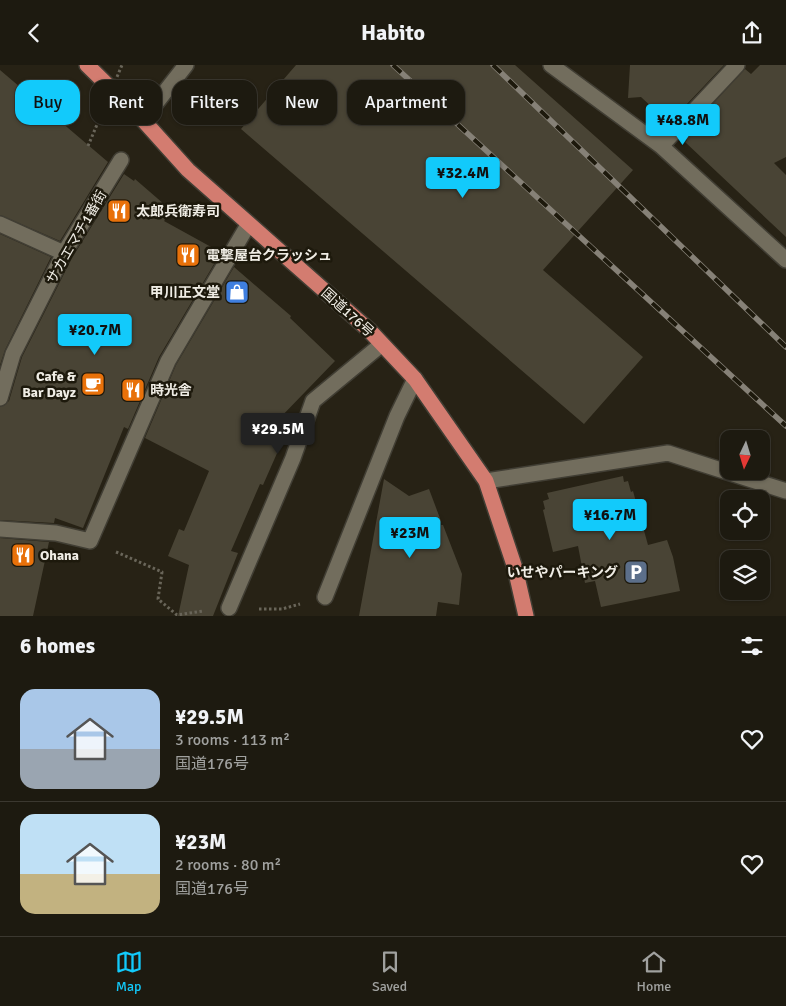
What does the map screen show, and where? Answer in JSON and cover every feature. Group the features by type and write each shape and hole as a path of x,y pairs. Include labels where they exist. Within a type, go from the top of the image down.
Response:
{"highway":[{"name":"国道176号","path":"87,65 102,80"},
{"name":"国道176号","path":"148,125 188,170 369,330 416,379 486,481 515,568 526,616"}],"street":[{"path":"162,96 186,65"},
{"path":"551,65 661,145 786,260"},
{"path":"661,145 737,65"},
{"name":"サカエマチ1番街","path":"0,398 13,354 64,253 121,160"},
{"path":"0,224 64,253"},
{"path":"0,529 56,533 90,541 168,361 248,225"},
{"path":"229,608 293,458 313,401 382,344"},
{"path":"325,597 397,416 416,379"},
{"path":"486,481 668,453 786,491"}],"path":[{"path":"88,145 122,65"},
{"path":"90,541 162,572 158,599 177,615 229,608 282,609 325,597"}],"building":[{"path":"296,65 515,65 633,170 543,270 643,357 584,424 241,129 244,125 257,125 257,110 267,99 267,125 337,125 337,80 283,80"},
{"path":"630,65 724,65 669,123 641,97 628,98"},
{"path":"760,65 786,65 786,157 774,163 786,175 786,237 685,142 687,140 683,136 745,69 751,74"},
{"path":"0,70 15,83 15,125 65,125 108,162 60,241 0,215"},
{"path":"124,174 134,181 135,179 172,211 164,221 213,248 220,254 159,357 128,429 124,427 83,528 55,518 54,523 0,520 0,407 9,401 22,357 72,258"},
{"path":"0,234 51,257 5,350 0,365"},
{"path":"234,267 291,316 290,318 335,361 277,421 289,426 263,485 260,484 231,551 238,553 213,616 178,616 189,565 168,556 179,529 184,531 209,471 145,438 176,365"},
{"path":"623,476 624,482 628,481 631,492 633,491 648,545 667,540 673,557 680,591 601,607 595,581 585,583 578,546 553,552 543,510 545,509 543,501 549,499 547,493"},
{"path":"384,479 409,496 429,489 441,525 443,525 462,574 459,605 438,602 436,616 359,616"},
{"path":"0,538 49,542 33,616 0,616"}],"railway":[{"path":"393,65 786,426"},
{"path":"493,65 786,347"}],"place":[{"name":"太郎兵衛寿司","path":"119,211"},
{"name":"電撃屋台クラッシュ","path":"188,255"},
{"name":"甲川正文堂","path":"237,292"},
{"name":"Cafe & Bar Dayz","path":"93,384"},
{"name":"時光舎","path":"133,390"},
{"name":"Ohana","path":"23,555"},
{"name":"いせやパーキング","path":"636,572"}]}
